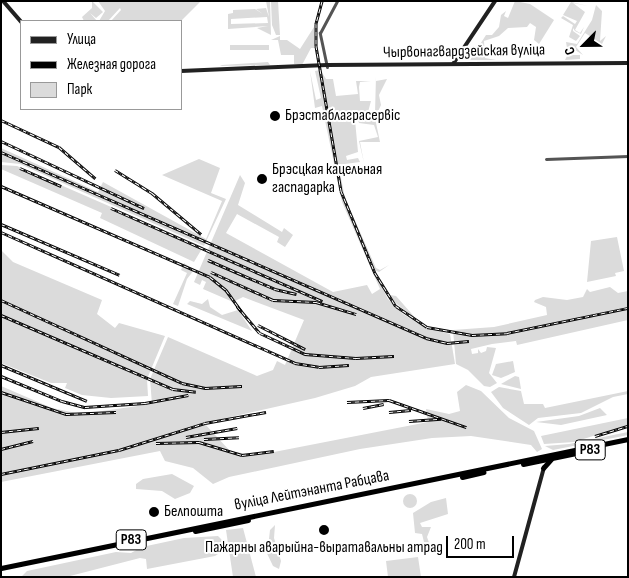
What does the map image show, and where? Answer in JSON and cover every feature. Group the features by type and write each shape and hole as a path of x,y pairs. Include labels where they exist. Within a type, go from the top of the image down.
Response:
{"highway":[{"name":"вуліца Лейтэнанта Рабцава","path":"1,570 628,440"},
{"name":"вуліца Лейтэнанта Рабцава","path":"1,570 536,462 546,457 553,458 628,440"},
{"path":"536,462 541,463 543,468 553,458"}],"main road":[{"path":"4,1 20,20"},
{"path":"453,64 495,1"},
{"name":"Чырвонагвардзейская вуліца","path":"182,72 328,66 628,63"},
{"path":"514,577 546,457"}],"street":[{"path":"328,66 320,32 337,1"},
{"path":"546,159 628,156"}],"green space":[{"path":"92,1 103,12 96,18 90,13 96,20 84,20 82,17 92,8"},
{"path":"98,1 201,1 182,20 112,20 121,10 120,8 109,20 100,20 105,11"},
{"path":"266,1 270,1 271,35 257,28 268,26 228,29 228,14 233,13 233,10 255,9 263,14 256,9 266,8 269,17","holes":["267,17 268,23 231,24 231,19"]},
{"path":"271,1 278,1 280,35 276,35 272,25"},
{"path":"515,1 530,4 554,20 539,44 534,40 536,27 530,23 527,27 508,28 499,36 484,41 485,58 496,60 470,60 486,35 492,35 499,27 501,15 506,11 504,16 508,18"},
{"path":"571,2 588,6 573,3 585,12 575,30 580,33 584,27 581,34 575,31 573,28 573,31 580,36 576,41 569,37 573,25 561,18 563,16 575,24 577,21 563,15"},
{"path":"596,5 602,11 600,41 606,36 602,44 585,33 576,47 583,55 572,48 568,50 570,55 580,55 580,59 565,60 568,54 566,42 577,44 592,20"},
{"path":"314,27 315,48 311,48 302,65 294,64 294,55 281,55 278,40 271,40 280,36 280,40 287,40 300,49"},
{"path":"230,45 269,45 269,50 230,50"},
{"path":"268,62 270,65 220,66 222,65"},
{"path":"320,70 340,190 376,276 388,299 403,314 424,327 450,334 455,364 371,377 355,386 315,398 204,423 230,451 253,455 274,452 428,422 426,409 449,414 460,411 457,392 466,385 481,391 509,418 534,431 542,449 537,452 531,445 471,436 432,438 360,449 229,477 213,484 193,468 165,461 160,451 1,482 1,386 52,408 81,414 152,404 150,379 168,337 257,376 273,370 277,361 285,365 304,320 243,297 233,302 203,289 206,282 202,280 200,285 194,282 240,175 245,183 238,205 282,232 284,228 293,235 285,247 277,242 279,237 237,214 226,233 333,292 367,285 372,294 380,289 342,202 322,106 315,108 310,71 316,100 321,98 315,71"},
{"path":"321,71 326,79 333,79 336,96 358,94 356,81 371,81 360,82 359,87 360,101 371,101 368,112 370,116 375,113 376,76 376,81 387,79 379,95 381,105 375,118 380,142 360,142 364,163 359,141 378,137 374,125 359,123 356,113 350,114 351,118 355,120 358,152 346,156 347,160 358,158 360,162 337,165"},
{"path":"1,148 98,192 103,182 206,239 222,201 162,175 199,159 220,168 211,193 226,199 204,246 20,164 1,162"},
{"path":"1,165 17,166 203,247 194,262 100,218 102,213 1,169"},
{"path":"339,168 345,198 376,268 380,270 389,265 379,272 374,270 347,207 339,177"},
{"path":"617,237 624,271 615,273 616,276 587,282 591,241"},
{"path":"1,250 13,262 102,300 97,314 115,328 119,323 165,336 147,379 148,396 111,398 82,395 65,388 67,383 51,383 1,363"},
{"path":"184,263 194,270 187,279 178,306 173,304 187,273 181,270"},
{"path":"377,274 390,295 396,296 418,321 392,300"},
{"path":"610,287 618,293 628,291 628,320 517,345 516,341 546,337 492,344 471,349 472,354 478,353 478,349 481,353 486,351 487,347 496,348 489,373 497,383 490,387 484,386 468,370 456,364 453,330 494,327 547,315 546,307 534,302 535,300 543,297 567,300 583,297 587,289 590,292"},
{"path":"208,299 210,307 222,315 238,310 252,331 187,304 190,301 202,304"},
{"path":"513,361 515,372 501,378 492,375 496,364"},
{"path":"515,376 519,377 521,389 501,384"},
{"path":"499,387 521,391 524,404 543,404 545,408 628,391 628,394 613,397 581,413 538,418 529,425 503,408 491,392"},
{"path":"600,408 607,415 561,425 536,422 579,416"},
{"path":"628,418 628,425 574,442 544,444 541,436"},
{"path":"628,432 628,435 553,450 545,446 569,444"},
{"path":"172,474 194,486 190,493 175,499 162,491 136,489 136,484 143,479"},
{"path":"407,494 413,494 417,501 413,508 407,508 403,504 403,498"},
{"path":"446,498 448,514 420,523 422,527 431,527 427,537 432,551 427,554 422,534 415,533 413,513 431,502"},
{"path":"275,525 274,538 281,561 279,569 273,566 262,543 269,539 270,530"},
{"path":"243,528 256,577 233,577 226,530"},
{"path":"218,536 222,540 224,550 215,556 147,569 146,559 140,558 70,576 21,577 27,571 116,552 131,553 142,547 184,538"},
{"path":"418,557 421,577 388,577 386,561"}],"railway":[{"path":"322,1 316,24 316,46 341,191 375,273 396,306 427,327 472,335 507,333 628,308"},
{"path":"1,120 59,147 95,178"},
{"path":"1,141 144,208"},
{"path":"1,152 426,338 447,343 469,341"},
{"path":"20,168 61,186"},
{"path":"115,170 152,193 201,234"},
{"path":"1,186 210,277 226,290 241,311"},
{"path":"111,208 322,301"},
{"path":"1,224 120,275"},
{"path":"1,232 295,363 319,367 349,365"},
{"path":"208,260 275,289 296,294"},
{"path":"211,272 273,300 316,302 356,314"},
{"path":"1,300 182,383 205,388 242,386"},
{"path":"237,306 260,333 305,354 356,358 394,356"},
{"path":"1,315 173,389 196,392"},
{"path":"258,325 305,349"},
{"path":"1,365 87,401"},
{"path":"1,376 62,401 85,407 145,403 188,395"},
{"path":"1,392 66,414 116,412"},
{"path":"347,402 389,400 466,427"},
{"path":"363,408 384,404"},
{"path":"389,412 411,410"},
{"path":"1,474 119,450 205,423 266,412"},
{"path":"409,421 441,419"},
{"path":"595,436 628,426"},
{"path":"1,432 39,428"},
{"path":"186,437 237,428"},
{"path":"204,439 239,437"},
{"path":"1,449 33,441"},
{"path":"156,443 199,442 242,455 274,451"}],"place":[{"name":"Брэстаблаграсервіс","path":"275,116"},
{"name":"Брэсцкая кацельная гаспадарка","path":"262,179"},
{"name":"Белпошта","path":"154,512"},
{"name":"Пажарны аварыйна-выратавальны атрад","path":"324,530"}]}
